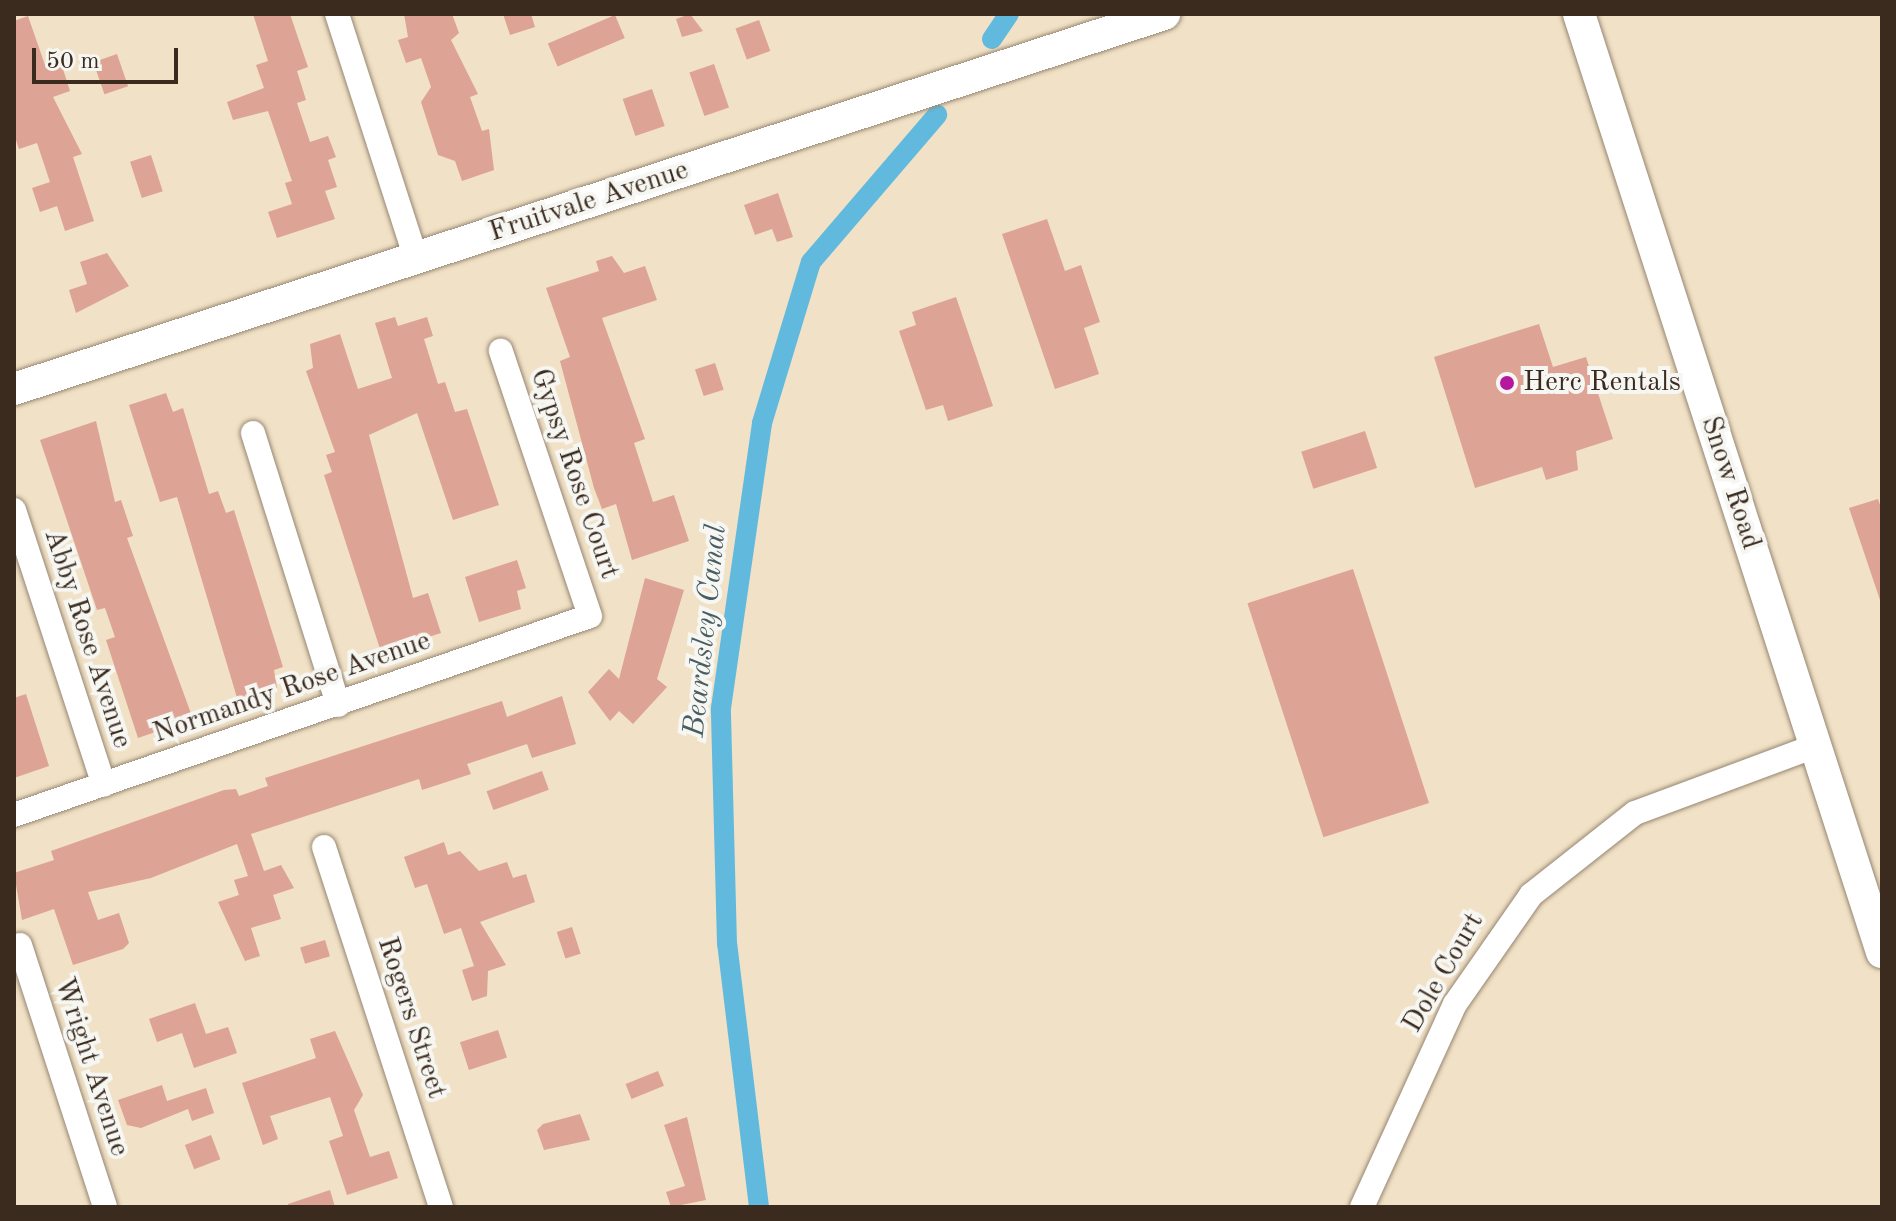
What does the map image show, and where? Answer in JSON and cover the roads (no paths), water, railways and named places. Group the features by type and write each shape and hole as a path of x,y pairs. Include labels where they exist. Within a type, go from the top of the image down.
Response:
{"main road":[{"name":"Fruitvale Avenue","path":"14,389 1164,14"},
{"name":"Snow Road","path":"1579,14 1882,952"}],"street":[{"path":"337,14 416,258"},
{"name":"Gypsy Rose Court","path":"501,351 590,616"},
{"path":"253,433 338,705"},
{"name":"Abby Rose Avenue","path":"14,510 104,785"},
{"name":"Normandy Rose Avenue","path":"14,815 590,616"},
{"name":"Dole Court","path":"1362,1207 1455,1004 1531,895 1635,813 1815,746"},
{"name":"Rogers Street","path":"324,847 441,1207"},
{"name":"Wright Avenue","path":"20,945 105,1207"}],"waterway":[{"name":"Beardsley Canal","path":"992,39 1009,14"},
{"name":"Beardsley Canal","path":"759,1207 727,944 721,708 762,423 811,262 937,115"}],"place":[{"name":"Herc Rentals","path":"1507,383"}]}
